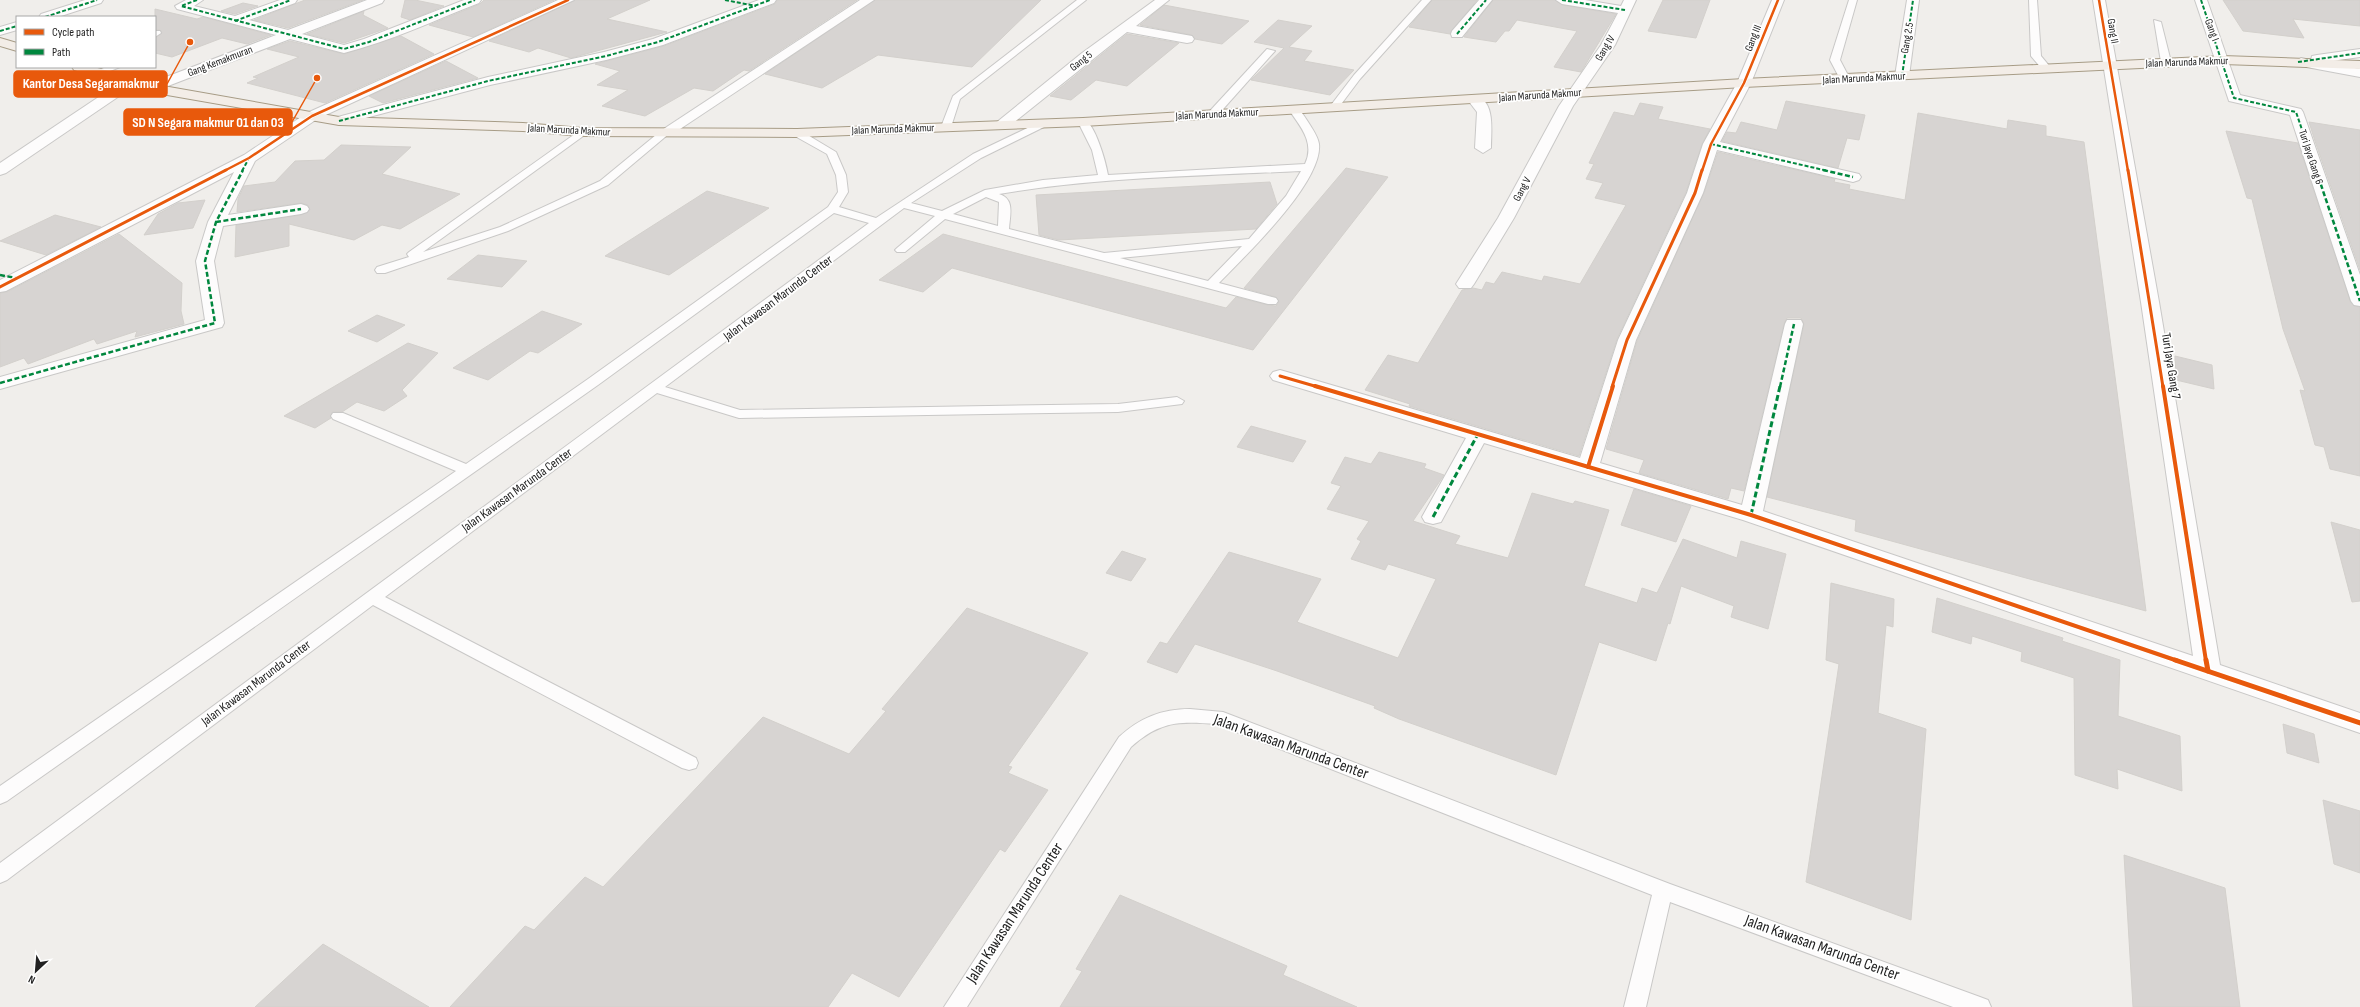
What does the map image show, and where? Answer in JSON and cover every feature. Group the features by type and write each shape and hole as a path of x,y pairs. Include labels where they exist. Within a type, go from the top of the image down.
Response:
{"main road":[{"path":"0,42 16,47"},
{"name":"Jalan Marunda Makmur","path":"82,68 150,88 339,121 523,128 582,132 797,133 1083,122 1333,109 1744,83 2166,62 2223,60 2360,65"}],"street":[{"path":"48,16 97,0"},
{"path":"197,0 181,6 339,48 347,48 475,0"},
{"path":"235,21 291,0"},
{"name":"Gang Kemakmuran","path":"150,88 378,0"},
{"path":"0,287 8,277 249,158 312,116 568,0"},
{"path":"726,0 756,6"},
{"path":"339,121 488,81 606,56 658,42 770,0"},
{"path":"666,132 868,0"},
{"name":"Gang 5","path":"1002,125 1124,28 1163,0"},
{"path":"1457,34 1486,0"},
{"path":"1562,0 1628,5"},
{"name":"Gang III","path":"1588,467 1627,340 1695,193 1711,144 1744,83 1778,0"},
{"name":"Gang 2.5","path":"1902,76 1913,0"},
{"name":"Gang II","path":"2099,0 2110,65"},
{"name":"Gang I","path":"2201,0 2223,60"},
{"name":"Gang IV","path":"1575,93 1608,45 1628,5"},
{"path":"0,31 16,26"},
{"path":"1124,28 1187,39"},
{"path":"2298,62 2360,53"},
{"name":"Turi Jaya Gang 6","path":"2223,60 2236,100 2296,112 2360,301"},
{"path":"2298,62 2360,73"},
{"name":"Turi Jaya Gang 7","path":"2110,65 2154,325 2208,671"},
{"path":"0,170 129,83"},
{"name":"Gang V","path":"1465,284 1506,218 1575,93"},
{"path":"1474,99 1484,112 1483,148"},
{"path":"1711,144 1853,177"},
{"path":"0,383 214,323 205,261 216,222 249,158"},
{"path":"216,222 301,209"},
{"path":"1751,515 1794,324"},
{"path":"1280,376 1751,515 2360,723"},
{"path":"1433,517 1478,434"}],"lane":[{"path":"946,127 956,98 1082,0"},
{"path":"1333,109 1357,77 1427,0"},
{"path":"1845,79 1835,60 1853,0"},
{"path":"2033,0 2036,56 2046,68"},
{"path":"2157,22 2166,62"},
{"path":"1212,115 1270,51"},
{"path":"98,73 112,68"},
{"path":"1212,285 1288,202 1309,166 1314,145 1294,110"},
{"path":"1083,122 1097,150 1104,178"},
{"name":"Jalan Kawasan Marunda Center","path":"0,874 902,204 977,156 1044,123"},
{"path":"400,263 582,132"},
{"path":"381,270 504,229 604,183 666,132"},
{"path":"0,796 467,470 832,209 842,192 841,175 830,152 797,133"},
{"path":"901,250 943,215 985,193 1043,183 1309,166"},
{"path":"985,193 1003,199 1005,202 1003,231"},
{"path":"902,204 1272,301"},
{"path":"832,209 878,222"},
{"path":"1100,256 1251,242"},
{"path":"656,388 740,414 1118,408 1177,401"},
{"path":"338,416 467,470"},
{"path":"371,598 689,763"},
{"name":"Jalan Kawasan Marunda Center","path":"955,1007 1125,742 1139,727 1157,719 1186,714 1217,717 1663,890 1980,1007"},
{"path":"1635,1007 1663,890"}],"building":[{"path":"305,0 363,0 288,28 254,20"},
{"path":"405,0 415,0 444,6 410,20 401,17"},
{"path":"484,0 554,0 473,37 429,25 480,4"},
{"path":"575,0 650,0 607,19 667,32 571,58 538,48 529,52 489,41"},
{"path":"777,0 857,0 749,71 744,70 713,91 694,88 645,116 602,106 628,90 597,85 620,71 595,64 664,46 775,4"},
{"path":"875,0 1041,0 972,67 878,55 822,88 765,74"},
{"path":"1432,0 1477,0 1450,34 1409,27"},
{"path":"1493,0 1555,0 1562,5 1616,14 1581,72 1554,67 1577,31 1517,20 1509,31 1505,31 1496,42 1464,37"},
{"path":"1663,0 1710,0 1696,38 1648,31"},
{"path":"2223,0 2360,0 2360,26 2293,19 2304,38 2243,31"},
{"path":"243,3 258,6 235,14 221,11"},
{"path":"1164,5 1249,21 1222,44 1195,39 1192,35 1140,25"},
{"path":"155,9 197,19 203,17 271,35 247,44 222,38 172,57 156,53 156,37 162,33 160,30 156,30"},
{"path":"364,11 363,15 388,28 344,43 307,34"},
{"path":"1278,20 1312,26 1289,47 1312,51 1304,61 1354,70 1330,95 1251,80 1284,48 1254,42"},
{"path":"1127,34 1179,43 1127,86 1096,80 1071,100 1050,96"},
{"path":"401,36 434,54 325,103 247,83 258,78 253,77 299,57 267,49 290,41 344,54"},
{"path":"446,61 478,78 383,103 369,96"},
{"path":"1786,101 1865,115 1859,140 1847,138 1838,168 1722,141 1727,132 1736,133 1741,122 1777,130"},
{"path":"1640,103 1663,107 1658,119 1710,129 1702,144 1686,192 1617,339 1579,456 1409,406 1410,404 1365,390 1388,355 1418,363 1462,290 1473,288 1482,290 1486,282 1494,284 1502,272 1542,281 1544,276 1580,284 1626,205 1595,198 1603,183 1586,179 1594,164 1589,163 1614,112 1634,116"},
{"path":"1918,113 2007,129 2008,120 2046,126 2046,136 2084,142 2146,611 1855,531 1856,520 1767,497 1804,324 1801,318 1787,318 1784,324 1744,491 1731,488 1728,499 1639,473 1644,460 1606,449 1637,341 1704,193 1718,152 1835,179 1834,182 1850,185 1849,189 1905,200"},
{"path":"2309,122 2360,130 2360,270 2315,141"},
{"path":"2226,131 2298,143 2350,301 2354,306 2360,307 2360,476 2330,469 2324,447 2315,445 2300,390 2305,391 2283,329 2252,199 2247,198"},
{"path":"341,145 411,147 382,174 460,194 400,229 382,225 354,240 289,224 289,246 235,257 236,225 301,215 310,210 308,205 301,203 237,212 238,199 244,186 275,182 295,161 324,160"},
{"path":"1346,168 1388,177 1253,350 952,268 923,292 879,280 943,234 1226,308 1236,297 1276,306 1279,302 1276,297 1244,288"},
{"path":"1270,182 1277,204 1256,229 1059,240 1039,235 1036,195"},
{"path":"707,191 769,208 669,275 605,256"},
{"path":"205,200 193,228 144,235 158,214 178,203"},
{"path":"55,215 101,227 46,255 0,241"},
{"path":"119,234 182,283 181,311 184,324 135,337 137,331 97,344 94,339 28,364 24,358 0,367 0,293 7,292"},
{"path":"478,255 527,261 502,287 447,279"},
{"path":"542,311 582,324 538,353 530,351 488,380 453,368"},
{"path":"377,315 405,325 377,342 348,331"},
{"path":"408,343 438,353 402,390 407,396 384,411 357,402 342,412 332,412 331,418 315,428 284,416"},
{"path":"2175,356 2212,365 2214,389 2176,380"},
{"path":"1251,426 1306,441 1293,462 1237,447"},
{"path":"1379,452 1426,464 1424,468 1444,475 1413,521 1460,536 1455,544 1508,558 1532,493 1573,504 1575,501 1609,510 1584,586 1637,603 1642,588 1657,593 1683,539 1737,558 1741,541 1786,554 1768,629 1731,617 1734,606 1681,586 1670,624 1668,623 1656,661 1599,642 1556,775 1399,719 1374,708 1375,706 1195,644 1177,673 1147,662 1160,642 1167,644 1229,552 1321,579 1297,622 1398,658 1436,579 1388,564 1385,570 1351,559 1361,541 1357,539 1369,521 1327,509 1341,486 1331,483 1345,457 1371,464"},
{"path":"1634,489 1691,506 1676,542 1621,525"},
{"path":"2331,522 2360,530 2360,601 2352,602"},
{"path":"1122,551 1146,559 1131,581 1106,573"},
{"path":"1831,583 1894,599 1893,627 1886,625 1878,713 1926,729 1911,920 1806,882 1839,664 1826,660"},
{"path":"1937,598 2063,638 2062,641 2120,660 2118,716 2180,736 2182,791 2117,769 2118,789 2075,775 2074,678 2021,661 2022,652 1972,636 1971,644 1932,632"},
{"path":"967,608 1088,653 1008,766 1012,767 1008,773 1048,790 1005,852 1000,849 899,997 852,973 828,1007 450,1007 525,926 534,930 585,877 603,887 763,717 849,754 886,711 882,709"},
{"path":"2283,724 2314,734 2319,763 2287,753"},
{"path":"2323,800 2360,811 2360,873 2334,864"},
{"path":"2124,855 2225,888 2240,1007 2133,1007"},
{"path":"1120,895 1287,966 1283,975 1357,1007 1060,1007 1082,971 1076,969"},
{"path":"323,944 429,1007 255,1007"}],"marked path":[{"path":"48,16 97,0"},
{"path":"197,0 181,6 344,49 369,42 475,0"},
{"path":"235,21 291,0"},
{"path":"725,0 756,6"},
{"path":"339,121 488,81 606,56 658,42 770,0"},
{"path":"1457,34 1486,0"},
{"path":"1562,0 1625,10"},
{"path":"1902,76 1913,0"},
{"path":"2201,0 2234,98 2296,112 2360,301"},
{"path":"0,31 16,26"},
{"path":"2298,62 2360,53"},
{"path":"1711,144 1853,177"},
{"path":"0,383 215,323 205,261 216,222 248,160"},
{"path":"216,222 301,209"},
{"path":"0,275 16,278"},
{"path":"1751,515 1794,324"},
{"path":"1433,517 1478,434"}],"cycle path":[{"path":"0,287 249,158 312,116 568,0"},
{"path":"1588,467 1627,340 1695,193 1711,144 1744,83 1778,0"},
{"path":"2099,0 2150,302 2208,671"},
{"path":"1280,376 1751,515 2360,723"}],"place":[{"name":"Kantor Desa Segaramakmur","path":"190,42"},
{"name":"SD N Segara makmur 01 dan 03","path":"317,78"}]}
